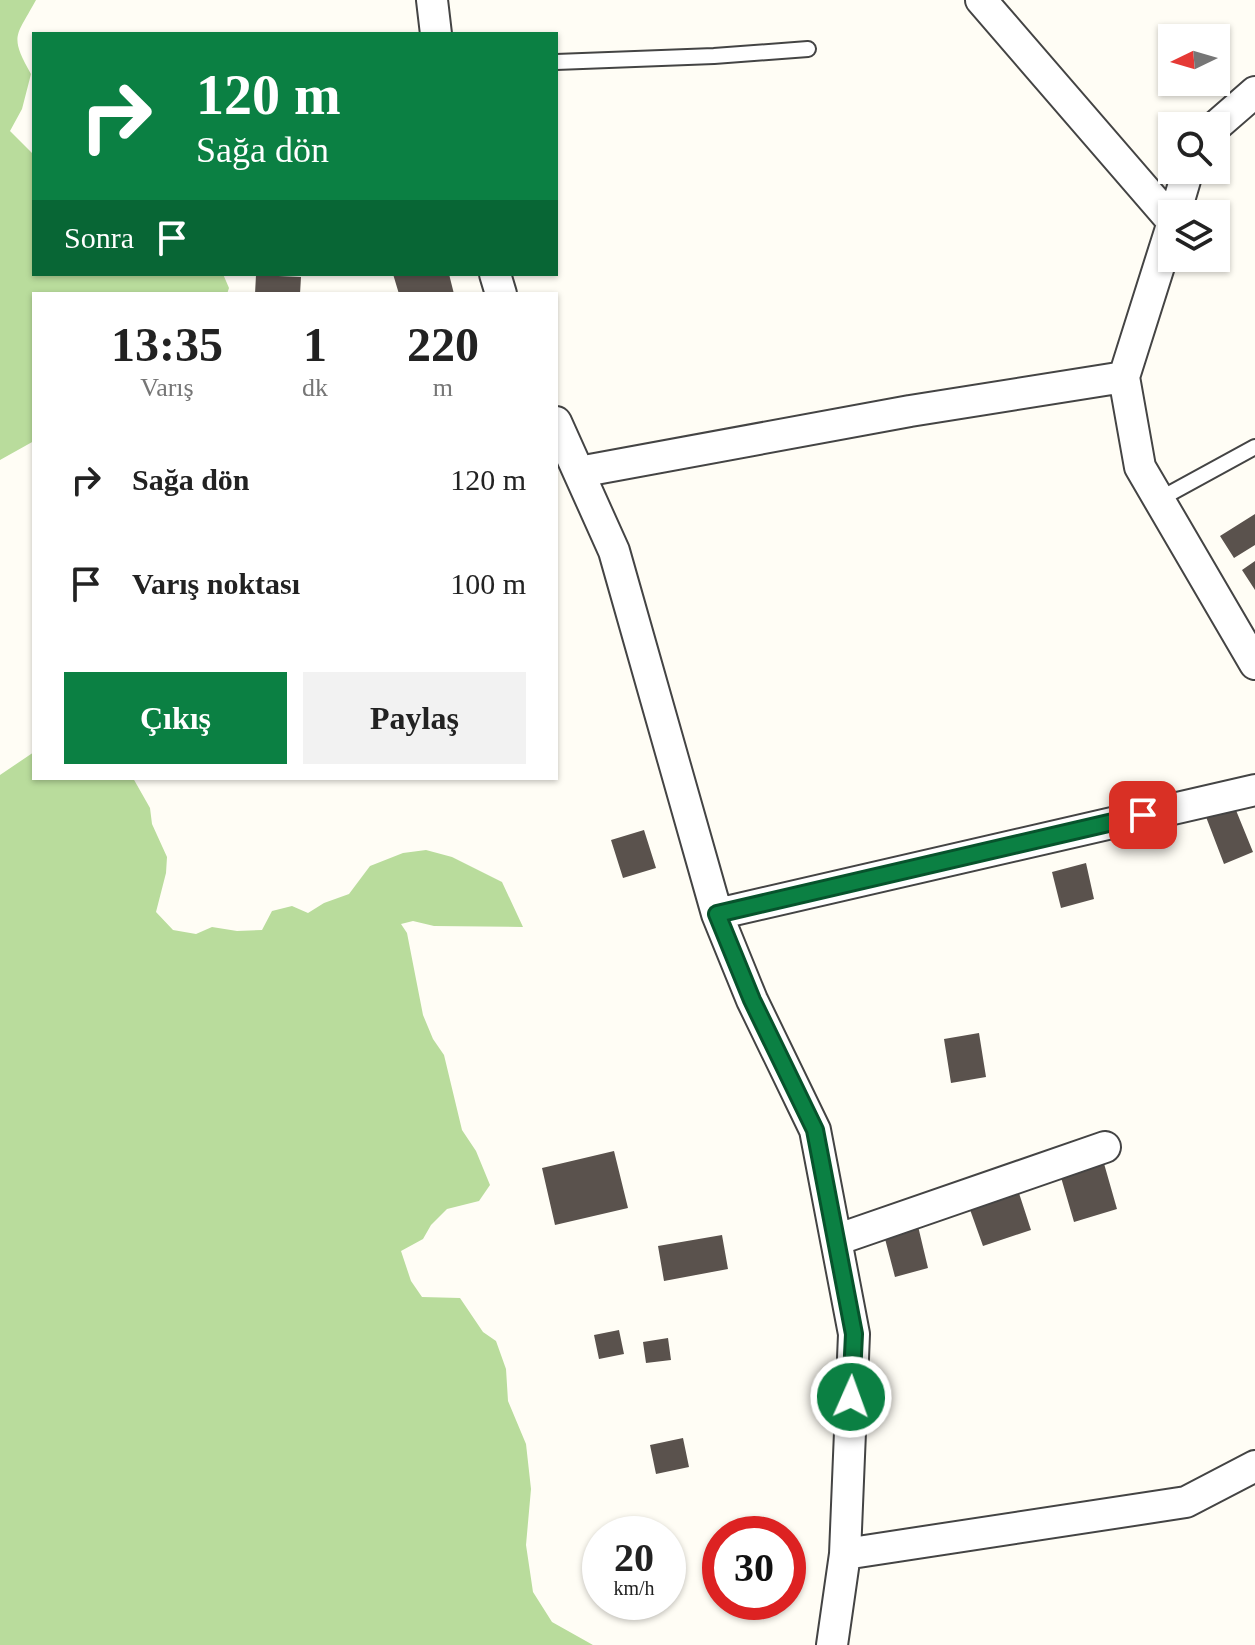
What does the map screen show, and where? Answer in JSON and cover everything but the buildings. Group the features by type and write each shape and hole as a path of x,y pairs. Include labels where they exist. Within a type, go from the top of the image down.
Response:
{"street":[{"path":"432,0 436,32"},
{"path":"981,0 1158,207"},
{"path":"1230,114 1255,92"},
{"path":"1158,268 1124,377 1140,467 1255,664"},
{"path":"579,472 910,411 1124,377"},
{"path":"558,426 614,551 717,914 752,1000 815,1130 854,1334 845,1554 832,1645"},
{"path":"717,914 1255,790"},
{"path":"836,1240 1105,1147"},
{"path":"845,1554 1186,1502 1255,1466"}],"lane":[{"path":"558,62 808,49"},
{"path":"1158,500 1255,447"}],"green space":[{"path":"0,0 36,0 18,36 20,51 31,74 22,109 10,131 32,153 32,276 224,276 229,288 228,292 32,292 32,442 0,460"},
{"path":"32,753 32,780 134,780 150,808 152,824 167,857 156,912 173,930 196,934 212,927 237,931 262,930 272,911 292,906 308,913 349,894 370,866 403,853 426,850 452,857 502,882 523,927 434,926 413,921 401,924 407,933 423,1015 444,1055 462,1130 476,1151 490,1185 479,1201 447,1209 431,1225 423,1239 401,1251 411,1281 422,1297 460,1298 483,1332 496,1341 506,1369 508,1401 526,1444 531,1489 526,1545 533,1592 552,1622 593,1645 0,1645 0,775"}],"route":[{"path":"851,1397 854,1334 815,1130 752,1000 717,914 1143,815"}]}
